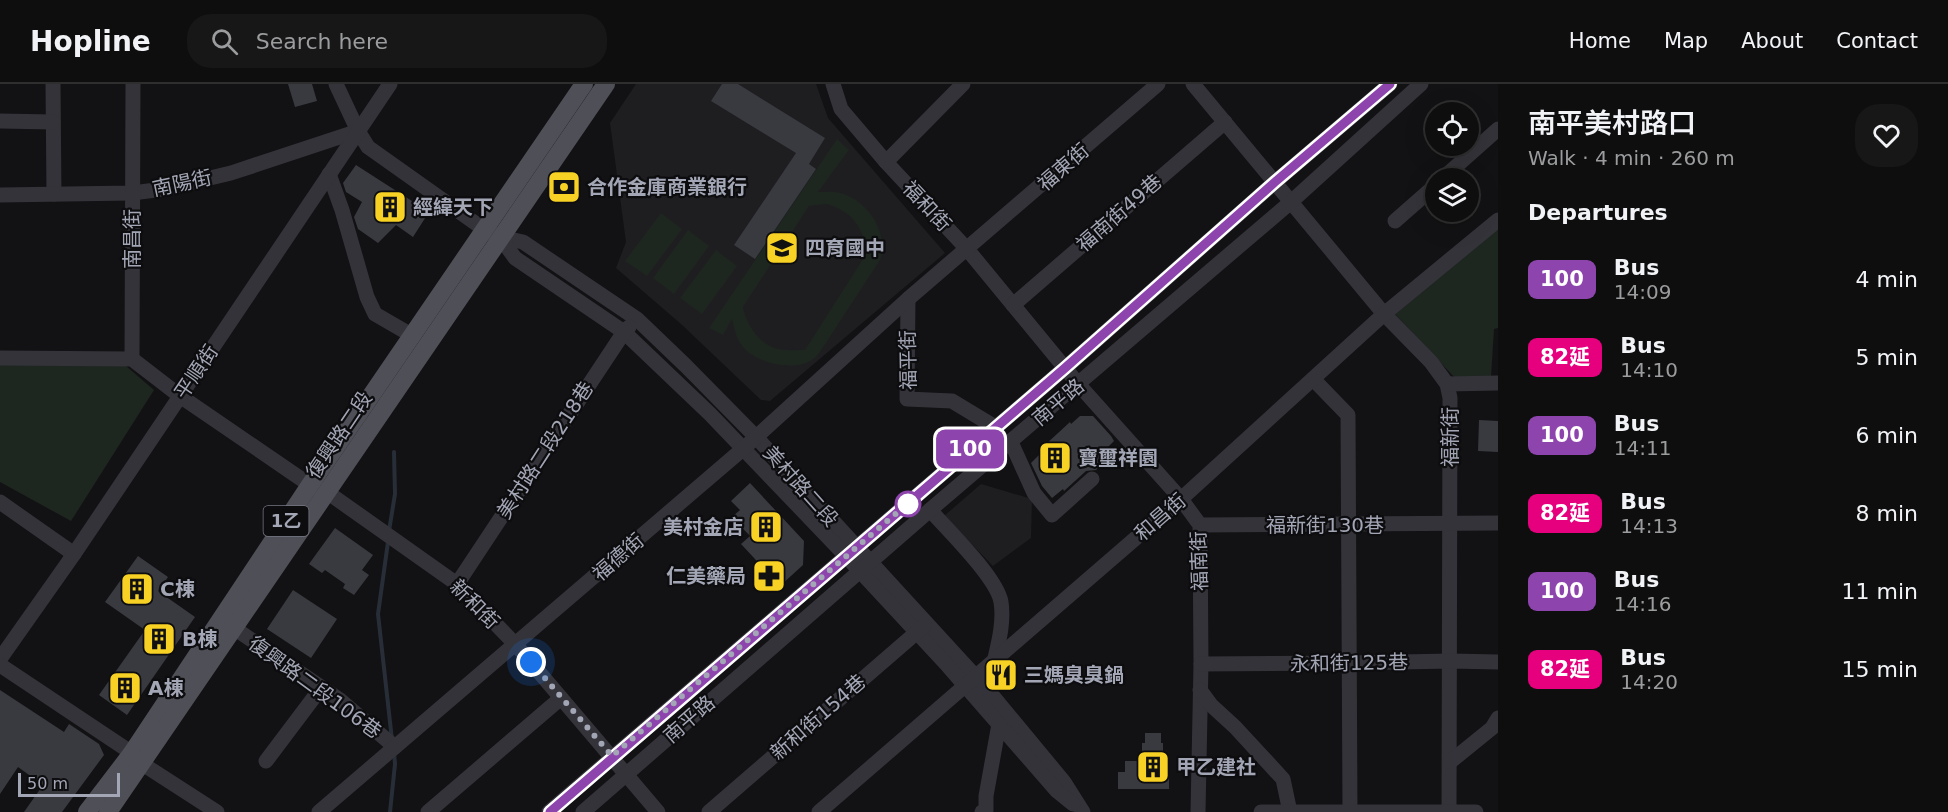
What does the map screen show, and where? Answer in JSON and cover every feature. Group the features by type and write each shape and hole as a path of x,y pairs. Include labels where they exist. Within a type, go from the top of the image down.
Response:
{"main road":[{"name":"復興路二段","path":"87,812 137,758 234,628 327,492 493,233 584,84"},
{"name":"復興路二段","path":"108,812 137,758 310,485 413,336 606,84"}],"street":[{"path":"53,84 54,194"},
{"name":"南昌街","path":"132,359 133,84"},
{"name":"美村路二段","path":"336,84 368,147 493,233 515,258 624,332 852,551"},
{"name":"平順街","path":"0,659 74,554 390,84"},
{"path":"833,84 841,109 886,162 963,84"},
{"name":"福東街","path":"967,249 1158,84"},
{"name":"福新街","path":"1194,84 1384,314 1431,362 1447,384 1450,398 1451,524 1449,812"},
{"name":"南平路","path":"549,812 1065,368 1275,182 1390,84"},
{"name":"南平路","path":"583,812 625,773 930,510 1292,201 1421,84"},
{"path":"0,121 53,122"},
{"name":"福南街49巷","path":"1013,305 1225,122"},
{"path":"1454,168 1498,129"},
{"name":"南陽街","path":"0,195 132,193 164,189 231,172 358,131"},
{"name":"福和街","path":"886,162 967,249"},
{"path":"329,174 367,297 375,314 413,336"},
{"path":"1395,221 1425,195"},
{"name":"和昌街","path":"819,812 1181,499 1384,314 1498,220"},
{"name":"美村路二段","path":"493,233 523,242 636,320 756,437 865,567 1064,783 1083,812"},
{"name":"福德街","path":"319,812 744,448 908,299 967,249"},
{"name":"福南街","path":"967,249 1079,385 1181,499 1200,525 1201,664 1198,812"},
{"name":"福平街","path":"908,299 907,399 952,401 995,427"},
{"name":"美村路二段218巷","path":"457,584 624,332 636,320"},
{"path":"0,358 132,359"},
{"name":"新和街","path":"132,359 180,396 310,485 327,492 457,584 516,645 658,812"},
{"path":"1261,812 1348,812 1350,525 1348,415 1313,379"},
{"path":"1447,384 1498,383"},
{"path":"1011,442 1034,493 1052,515 1092,479"},
{"path":"0,502 74,554"},
{"path":"930,510 992,582 1001,602 1000,638 995,658"},
{"name":"福新街130巷","path":"1200,525 1498,524"},
{"name":"復興路二段106巷","path":"234,628 340,700 395,747"},
{"name":"新和街154巷","path":"709,812 922,628"},
{"name":"永和街125巷","path":"1201,664 1498,662"},
{"path":"0,665 217,812"},
{"name":"美村路二段","path":"970,681 999,724 1057,792 1083,812"},
{"path":"266,761 321,688"},
{"path":"1200,690 1211,705 1235,727 1283,779 1290,812"},
{"path":"428,812 561,698"},
{"path":"1450,762 1492,728 1498,718"},
{"path":"985,811 999,724"},
{"path":"1354,812 1476,812"}],"shaded area":[{"name":"四育國中","path":"636,84 816,84 828,118 945,253 770,401 761,400 681,324 616,268 626,242 610,123"},
{"path":"837,139 849,150 818,192 841,193 860,203 874,219 879,229 882,250 880,260 822,349 815,358 804,364 775,364 756,357 742,346 732,319 723,335 709,328","holes":["827,204 844,211 855,221 868,251 805,350 775,348 763,342 754,332 743,307 809,206"]},
{"path":"661,213 682,229 647,276 625,261"},
{"path":"1498,229 1498,328 1494,329 1491,377 1456,379 1395,314"},
{"path":"688,230 709,246 674,294 653,278"},
{"path":"716,250 737,266 702,314 680,298"},
{"path":"0,364 126,366 154,390 71,521 0,482"},
{"path":"981,484 1032,499 1031,538 993,566 944,516"}],"building":[{"path":"288,84 312,84 317,101 295,107"},
{"path":"722,84 738,84 825,138 809,164 816,169 755,259 734,245 796,153 711,101"},
{"name":"經緯天下","path":"356,165 429,212 413,237 396,225 378,243 358,229 354,217 362,202 346,192 343,183"},
{"name":"寶璽祥園","path":"1080,416 1093,416 1111,436 1114,441 1106,449 1112,455 1096,470 1086,471 1064,491 1063,489 1052,498 1042,486 1031,463 1047,447 1045,445"},
{"path":"1479,420 1498,421 1498,452 1478,451"},
{"name":"美村金店","path":"750,483 804,541 803,565 780,586 741,544 750,536 732,517 740,510 731,501"},
{"path":"335,528 373,555 362,570 369,575 354,595 343,588 345,584 325,570 322,573 309,564"},
{"path":"138,556 168,577 158,591 195,617 127,715 99,695 145,630 105,602"},
{"path":"293,590 337,619 311,658 267,629"},
{"path":"0,690 64,732 69,724 99,744 104,755 62,812 24,812 43,785 18,767 0,794"},
{"name":"甲乙建社","path":"1145,733 1161,733 1163,773 1169,773 1169,789 1118,789 1118,772 1125,772 1125,761 1142,761 1142,743 1145,743"}],"waterway":[{"path":"389,531 395,494 394,452"},
{"path":"388,542 378,614 392,740"},
{"path":"390,812 394,753"}],"bus line":[{"name":"100","path":"550,812 1390,84"}],"place":[{"name":"合作金庫商業銀行","path":"564,187"},
{"name":"經緯天下","path":"390,207"},
{"name":"四育國中","path":"782,248"},
{"name":"寶璽祥園","path":"1055,458"},
{"name":"美村金店","path":"766,527"},
{"name":"仁美藥局","path":"769,576"},
{"name":"C棟","path":"137,589"},
{"name":"B棟","path":"159,639"},
{"name":"三媽臭臭鍋","path":"1001,675"},
{"name":"A棟","path":"125,688"},
{"name":"甲乙建社","path":"1153,767"}],"route":[{"path":"531,662 612,756 912,500 908,504"}]}
